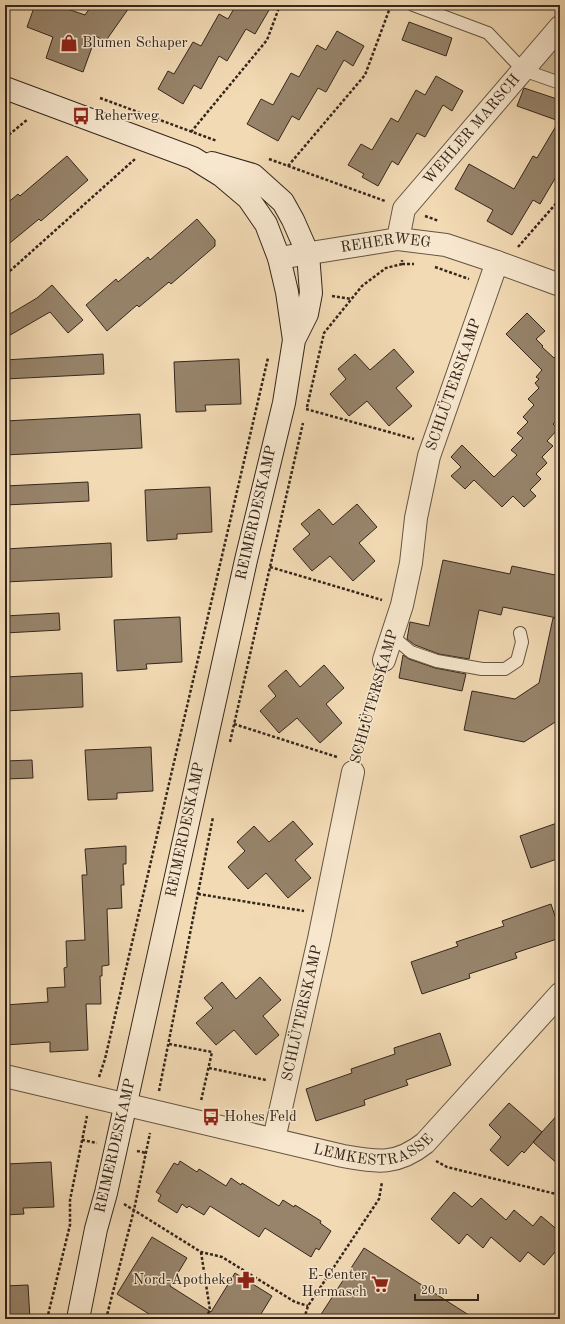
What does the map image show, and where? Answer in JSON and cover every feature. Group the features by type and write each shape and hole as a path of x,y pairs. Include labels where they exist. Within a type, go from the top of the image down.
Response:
{"street":[{"name":"WEHLER MARSCH","path":"398,239 404,208 560,27"},
{"path":"5,88 193,158 222,176 248,198 266,224 279,258"},
{"name":"REIMERDESKAMP","path":"193,158 253,176 283,202 293,220 308,254 312,293 307,314 294,340"},
{"name":"REHERWEG","path":"279,258 398,239 446,246 500,263 560,285"},
{"name":"REIMERDESKAMP","path":"78,1319 96,1229 106,1193 246,560 284,403 294,340 287,292 279,258"},
{"name":"SCHLÜTERSKAMP","path":"384,660 402,605 412,563 416,518 429,456 488,286 500,263"},
{"name":"SCHLÜTERSKAMP","path":"274,1140 324,914 354,767"},
{"name":"LEMKESTRASSE","path":"5,1076 343,1156 374,1161 394,1160 420,1148 560,994"}],"lane":[{"path":"413,5 488,32 523,70 560,83"},
{"path":"392,636 410,652 436,661 482,669 505,670 517,660 522,642 520,634"}],"path":[{"path":"191,132 268,40 280,5"},
{"path":"288,166 365,75 390,5"},
{"path":"99,98 221,142"},
{"path":"5,138 30,118 36,99"},
{"path":"5,273 63,224 136,158"},
{"path":"266,158 439,221"},
{"path":"500,263 560,199"},
{"path":"398,239 402,264"},
{"path":"416,264 402,264 386,268 362,286 324,333 306,409 433,444"},
{"path":"430,265 488,286"},
{"path":"47,1319 70,1225 70,1200 91,1096 106,1059 268,356"},
{"path":"229,745 305,417"},
{"path":"246,560 402,605"},
{"name":"SCHLÜTERSKAMP","path":"354,767 365,719 384,660"},
{"path":"234,724 354,767"},
{"path":"106,1319 134,1210 214,810"},
{"path":"173,890 324,914"},
{"path":"168,1044 212,1052 197,1121"},
{"path":"208,1068 286,1084"},
{"path":"420,1148 446,1167 560,1195"},
{"path":"304,1319 308,1306 379,1200 386,1161"},
{"path":"106,1193 201,1252 222,1257 295,1302 308,1306"},
{"path":"201,1252 210,1310 205,1319"}],"shaded area":[{"path":"560,27 560,83 523,70"}],"building":[{"path":"35,5 56,5 85,15 92,5 131,5 105,42 96,36 83,72 46,58 53,37 27,27"},
{"path":"236,5 272,5 255,34 246,29 227,61 219,56 201,89 194,85 183,104 158,89 168,71 174,74 193,42 201,46 219,14 228,19"},
{"path":"409,22 452,38 446,56 402,40"},
{"path":"337,31 364,46 353,66 344,60 326,92 318,88 299,120 292,116 278,141 247,124 261,99 273,105 291,73 299,77 317,45 326,50"},
{"path":"436,76 463,91 452,111 443,105 425,137 417,133 398,165 392,161 378,186 362,177 364,174 348,165 361,144 372,150 391,118 398,122 416,90 425,95"},
{"path":"524,88 560,100 560,170 540,204 533,200 512,235 487,221 493,210 455,189 469,164 514,189 533,156 537,158 559,121 517,106"},
{"path":"67,156 88,180 41,221 39,219 5,247 5,205 18,194 20,196"},
{"path":"197,219 215,240 215,246 171,284 169,282 139,307 137,305 107,331 86,305 116,279 118,282 148,257 150,260"},
{"path":"52,285 83,320 68,333 50,312 5,338 5,317 37,298"},
{"path":"527,313 545,331 536,339 543,346 542,347 554,358 560,352 560,418 553,424 558,429 547,441 553,446 542,457 547,463 536,474 541,479 530,490 536,496 524,507 513,496 502,507 474,480 465,489 451,476 461,467 451,457 462,445 494,477 517,455 511,450 523,438 517,433 528,422 523,417 534,405 528,399 539,388 535,383 539,379 536,377 542,370 506,334"},
{"path":"394,349 414,372 396,388 412,406 389,426 367,401 349,416 330,394 346,379 338,369 355,354 370,370"},
{"path":"103,354 104,374 5,379 5,360"},
{"path":"239,359 241,404 205,405 206,411 176,412 174,362"},
{"path":"140,414 142,448 5,455 5,421"},
{"path":"88,482 89,501 5,505 5,486"},
{"path":"210,487 212,532 177,534 177,539 147,541 145,490"},
{"path":"357,504 377,527 359,543 375,561 353,581 330,556 312,571 293,549 310,534 301,524 319,509 333,525"},
{"path":"111,543 112,577 5,582 5,549"},
{"path":"443,560 510,574 512,566 560,576 560,719 524,742 464,730 472,691 515,699 539,683 553,618 557,618 503,607 501,615 479,610 469,659 439,654 415,645 407,639 410,622 429,626"},
{"path":"59,613 60,630 5,633 5,616"},
{"path":"180,617 182,662 146,664 147,669 117,671 114,620"},
{"path":"403,655 409,659 435,668 466,674 462,691 399,678"},
{"path":"324,665 344,688 326,704 342,723 320,743 297,718 279,733 260,711 276,696 268,686 286,670 300,687"},
{"path":"82,673 83,707 5,711 5,677"},
{"path":"151,747 153,791 117,793 117,799 88,800 85,750"},
{"path":"32,760 33,778 5,779 5,761"},
{"path":"293,821 313,844 295,860 311,878 288,898 266,873 248,889 228,867 245,851 237,842 254,826 269,842"},
{"path":"560,822 560,858 531,868 520,836"},
{"path":"126,846 126,864 123,864 124,885 121,885 122,908 107,909 109,965 102,966 102,976 100,976 101,1004 86,1004 88,1050 50,1052 50,1042 5,1045 5,1005 48,1002 47,988 65,987 64,968 67,967 66,941 85,940 82,875 87,875 85,849"},
{"path":"551,904 560,931 560,938 515,953 517,958 469,974 470,978 422,994 411,962 458,946 456,942 504,926 502,921"},
{"path":"260,977 281,1000 263,1016 279,1035 256,1055 234,1030 216,1045 196,1023 213,1008 204,998 222,982 236,999"},
{"path":"440,1033 451,1065 406,1080 408,1085 364,1100 365,1105 316,1121 306,1089 352,1073 351,1069 395,1054 394,1048"},
{"path":"509,1103 542,1132 524,1153 522,1151 508,1166 490,1150 501,1137 489,1125"},
{"path":"560,1112 560,1166 533,1142"},
{"path":"180,1161 197,1172 199,1169 226,1186 231,1178 241,1185 242,1183 279,1206 283,1200 294,1207 295,1205 321,1221 320,1223 331,1231 319,1250 316,1248 311,1257 265,1228 259,1237 210,1206 204,1215 189,1206 187,1208 182,1204 177,1213 158,1201 161,1195 156,1192 174,1163 178,1165"},
{"path":"51,1162 54,1207 23,1208 24,1214 5,1215 5,1164"},
{"path":"454,1192 472,1207 481,1198 506,1220 514,1210 533,1226 541,1216 560,1232 560,1246 544,1265 528,1252 520,1262 491,1237 483,1248 467,1234 459,1244 431,1219"},
{"path":"152,1237 187,1258 170,1286 211,1312 235,1273 272,1296 258,1319 157,1319 117,1294"},
{"name":"E-Center Hermasch","path":"364,1248 475,1319 318,1319"},
{"path":"28,1285 30,1319 5,1319 5,1286"}],"place":[{"name":"Blumen Schaper","path":"69,43"},
{"name":"Reherweg","path":"81,116"},
{"name":"Hohes Feld","path":"211,1117"},
{"name":"Nord-Apotheke","path":"246,1280"},
{"name":"E-Center Hermasch","path":"380,1284"}]}
